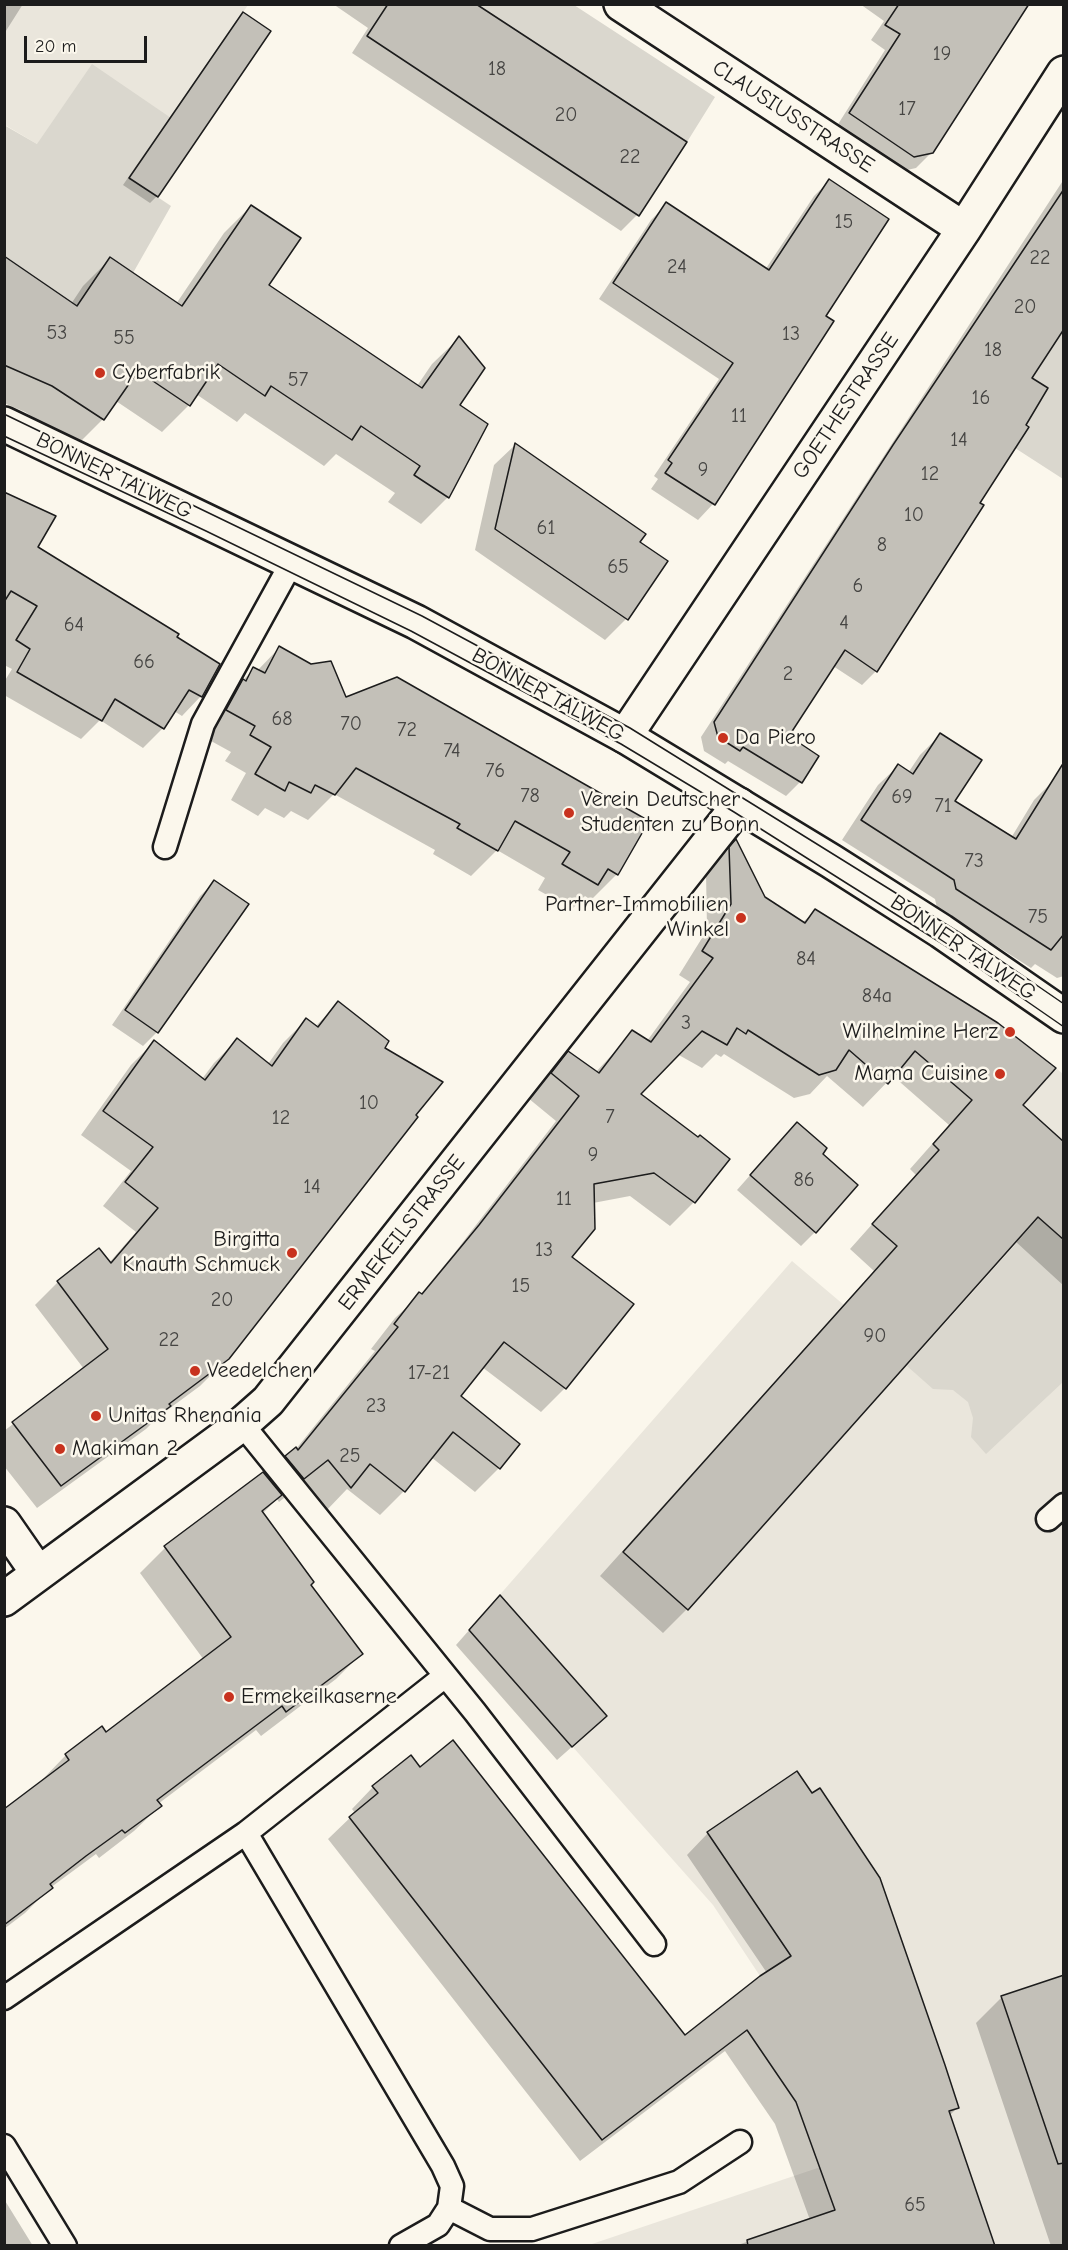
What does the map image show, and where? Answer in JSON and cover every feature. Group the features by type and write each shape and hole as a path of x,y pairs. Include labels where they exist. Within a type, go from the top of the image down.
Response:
{"street":[{"name":"CLAUSIUSSTRASSE","path":"621,4 964,229"},
{"name":"GOETHESTRASSE","path":"625,736 964,229 1064,74"},
{"name":"BONNER TALWEG","path":"4,424 416,622 625,736 941,931 1064,1016"},
{"name":"ERMEKEILSTRASSE","path":"4,1599 242,1424 268,1401 739,805"},
{"path":"4,1524 38,1573"}],"lane":[{"path":"165,848 203,724 292,562"},
{"path":"242,1424 445,1676 654,1944"},
{"path":"4,1998 246,1833 445,1676"},
{"path":"246,1833 443,2166 452,2186 449,2208 438,2225 401,2246"},
{"path":"449,2208 490,2229 532,2229 679,2182 740,2142"},
{"path":"4,2146 65,2246"}],"shaded area":[{"path":"5,5 248,5 171,118 37,144 5,125"},
{"path":"476,5 574,5 715,97 687,142"},
{"path":"92,64 171,118 129,178 171,206 133,273 75,309 52,289 13,262 5,266 4,125 37,144"},
{"path":"1063,329 1063,479 1015,448 1020,421 1037,406 1048,388 1017,368"},
{"path":"1056,1068 1063,1074 1063,2245 589,2245 865,2152 760,1976 713,1905 469,1630 792,1261 844,1305"},
{"path":"1039,1218 1063,1240 1063,1382 986,1454 971,1437 973,1418 968,1402 953,1390 933,1389 907,1366"}],"building":[{"path":"388,4 476,4 687,142 639,216 367,36"},
{"path":"899,4 1029,4 933,153 914,157 849,113 900,34 885,25"},
{"path":"243,12 271,31 158,197 129,178"},
{"path":"829,179 889,219 826,316 834,321 715,505 665,473 672,463 668,460 733,363 613,283 666,202 769,270"},
{"path":"1064,189 1064,329 1032,378 1048,388 1026,425 1029,427 980,503 984,505 877,672 845,650 789,736 819,756 802,783 743,747 740,751 718,737 714,722 893,445"},
{"path":"251,205 301,238 269,285 422,388 459,336 485,368 460,405 488,424 449,498 414,475 420,466 361,426 352,440 271,386 265,396 218,364 190,406 138,371 104,420 52,386 4,365 4,256 77,306 110,257 182,306"},
{"path":"515,443 646,534 640,542 668,561 628,620 495,529"},
{"path":"4,492 56,516 38,547 179,634 177,637 220,664 202,697 189,690 164,729 115,699 102,721 17,672 30,649 16,640 37,606 11,591 4,602"},
{"path":"279,646 311,664 331,661 346,697 397,677 649,821 618,875 608,869 598,885 562,864 570,852 515,821 498,851 457,828 460,824 356,768 335,795 315,785 311,793 289,782 285,791 255,774 271,747 250,735 255,726 226,710 243,679 246,681 253,667 265,673"},
{"path":"940,733 982,760 955,801 1016,839 1064,762 1064,934 1051,950 956,889 954,880 861,820 898,764 913,774"},
{"path":"736,839 765,897 805,923 815,909 998,1023 1056,1068 1023,1105 1064,1142 1064,1240 1038,1217 688,1610 623,1552 897,1246 872,1224 939,1150 933,1144 972,1100 915,1051 888,1084 849,1050 836,1070 819,1075 748,1030 746,1034 737,1028 727,1045 702,1031 641,1094 730,1159 695,1203 654,1173 594,1184 595,1229 572,1257 634,1304 566,1389 504,1342 461,1396 520,1444 500,1469 453,1432 405,1492 370,1464 351,1488 328,1460 304,1479 285,1456 296,1447 298,1450 398,1327 394,1324 419,1292 422,1294 479,1225 579,1096 551,1073 568,1051 599,1073 632,1030 651,1042 713,958 702,951 731,904 729,847"},
{"path":"214,880 249,904 158,1033 125,1010"},
{"path":"338,1001 389,1041 385,1048 443,1082 229,1359 169,1404 171,1406 61,1486 12,1422 108,1349 57,1281 99,1248 111,1263 158,1208 125,1182 153,1147 103,1111 154,1040 205,1080 237,1038 272,1066 306,1018 318,1027"},
{"path":"797,1122 827,1148 823,1154 858,1185 816,1233 750,1175"},
{"name":"Ermekeilkaserne","path":"263,1472 282,1495 262,1511 314,1582 311,1585 363,1654 286,1712 282,1706 157,1800 162,1806 125,1833 122,1830 86,1856 50,1884 53,1888 4,1925 4,1809 69,1760 65,1754 102,1726 106,1732 231,1637 164,1546"},
{"path":"500,1595 607,1716 572,1747 469,1630"},
{"path":"453,1740 685,2035 760,1976 791,1956 707,1832 797,1771 812,1793 820,1788 880,1878 959,2108 949,2111 995,2246 748,2246 747,2240 835,2210 796,2102 747,2030 602,2140 349,1817 378,1793 372,1786 411,1755 420,1767"},
{"path":"1064,1975 1064,2163 1058,2164 1001,1996"}],"tram line":[{"path":"4,414 422,616 630,728 965,936 1064,1004"},
{"path":"4,436 411,631 621,744 734,812 957,953 1064,1027"}],"place":[{"name":"Cyberfabrik","path":"100,373"},
{"name":"Da Piero","path":"723,738"},
{"name":"Verein Deutscher Studenten zu Bonn","path":"569,813"},
{"name":"Partner-Immobilien Winkel","path":"741,918"},
{"name":"Wilhelmine Herz","path":"1010,1032"},
{"name":"Mama Cuisine","path":"1000,1074"},
{"name":"Birgitta Knauth Schmuck","path":"292,1253"},
{"name":"Veedelchen","path":"195,1371"},
{"name":"Unitas Rhenania","path":"96,1416"},
{"name":"Makiman 2","path":"60,1449"},
{"name":"Ermekeilkaserne","path":"229,1697"}]}
